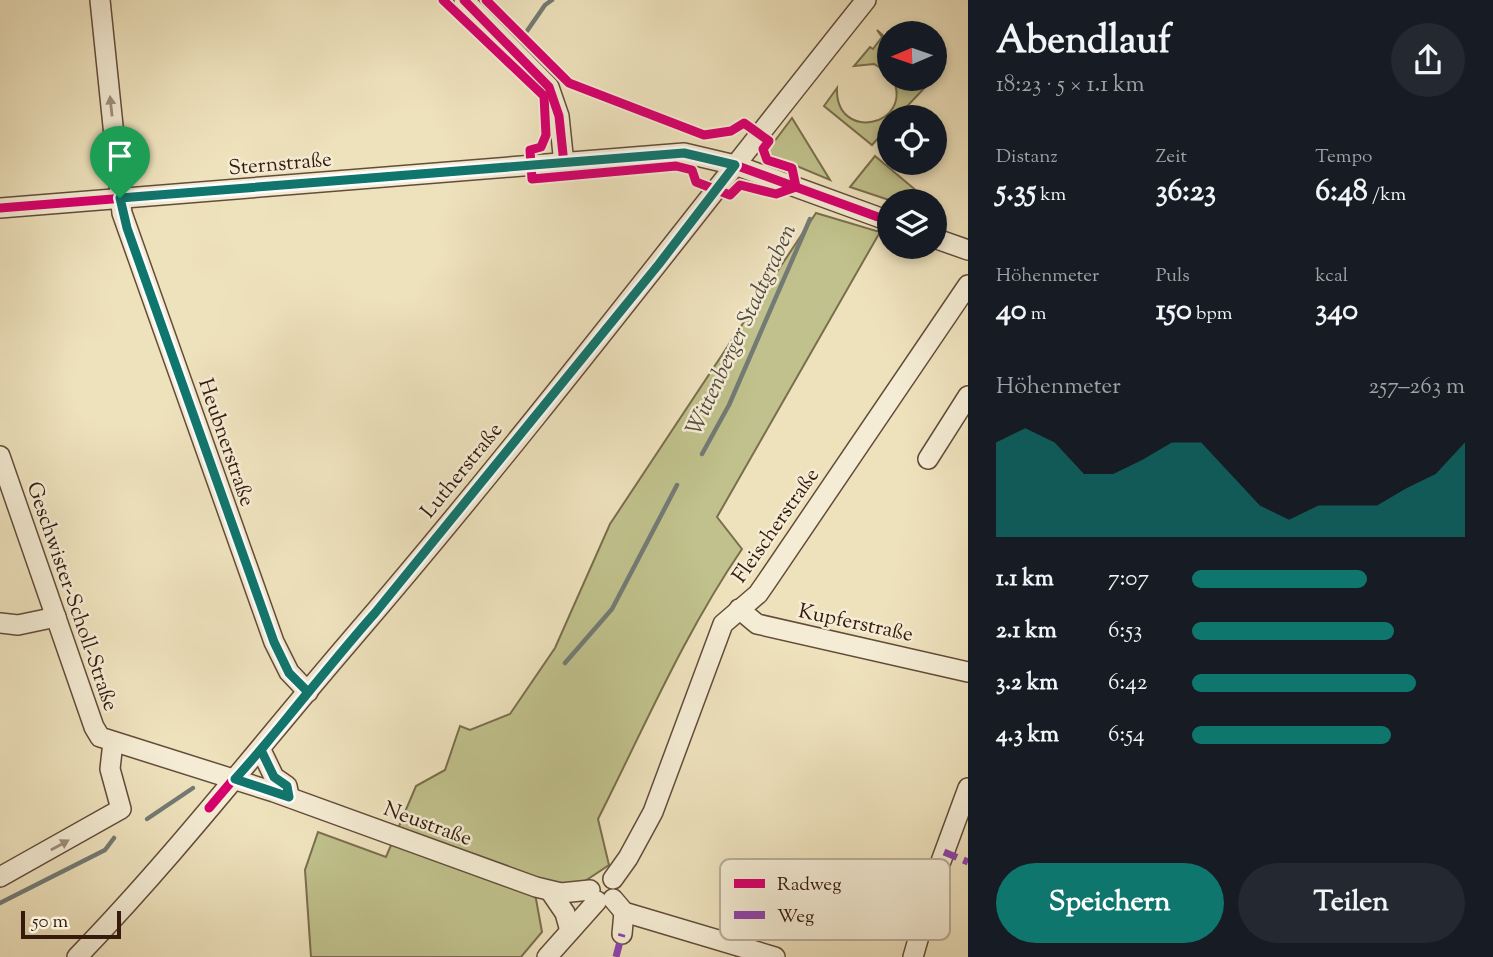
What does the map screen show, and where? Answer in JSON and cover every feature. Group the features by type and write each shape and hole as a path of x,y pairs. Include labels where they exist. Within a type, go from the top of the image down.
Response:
{"street":[{"name":"Heubnerstraße","path":"100,0 120,198 127,228 274,642 289,673 308,692"},
{"path":"464,0 549,87 559,116 564,164"},
{"name":"Lutherstraße","path":"77,957 141,889 261,750 642,284 866,0"},
{"name":"Sternstraße","path":"0,208 684,153 735,165 877,217"},
{"path":"947,243 968,250"},
{"name":"Fleischerstraße","path":"606,900 592,882 606,875 613,879 628,858 653,812 719,632 738,609 758,594 968,285"},
{"path":"928,459 968,396"},
{"name":"Geschwister-Scholl-Straße","path":"0,456 96,733 113,742 235,779"},
{"name":"Kupferstraße","path":"738,609 757,624 968,672"},
{"path":"0,623 18,625 56,617"},
{"name":"Geschwister-Scholl-Straße","path":"0,877 121,809 110,769 113,742"},
{"path":"261,750 274,777 287,786 289,797"},
{"name":"Neustraße","path":"235,779 550,891 606,900 720,938"},
{"path":"941,859 968,788"},
{"path":"550,891 565,913 570,931"},
{"path":"547,957 570,931 606,900 622,934"},
{"name":"Neustraße","path":"725,940 775,957"},
{"path":"912,957 917,940"}],"green space":[{"path":"877,44 877,66 854,66 870,47 873,49"},
{"path":"837,88 840,105 848,116 859,122 877,120 877,139 872,145 824,106"},
{"path":"896,91 922,91 908,105 894,105"},
{"path":"792,118 830,180 768,154 768,150"},
{"path":"875,156 877,175 898,175 914,189 877,189 877,196 850,187"},
{"path":"816,213 877,231 877,237 717,517 742,549 683,648 598,819 609,865 582,883 531,892 536,899 542,932 521,957 311,957 305,870 318,832 386,857 416,786 445,770 460,726 470,730 510,714 555,648 610,524"}],"waterway":[{"path":"527,31 545,5 552,0"},
{"name":"Wittenberger Stadtgraben","path":"702,454 729,405 810,219"},
{"name":"Wittenberger Stadtgraben","path":"565,663 612,609 677,485"},
{"path":"147,819 193,788"},
{"path":"0,903 105,850 114,838"}],"marked path":[{"path":"944,852 968,862"},
{"path":"616,957 622,934"}],"cycle path":[{"path":"443,0 544,96 546,135 541,147 530,150 532,179 676,166 692,170 696,182 730,195 740,185 776,194 796,187"},
{"path":"464,0 549,87 559,116 564,164 690,153 735,165 877,217"},
{"path":"486,0 569,83 704,135 731,131 744,123 769,141 763,149 767,160 792,168 796,187"},
{"path":"0,208 501,168"},
{"path":"209,808 375,613 717,189"}],"route":[{"path":"120,198 127,228 274,642 289,673 308,692 261,750 274,777 287,786 289,797 235,779 251,762 308,692 349,641 375,613 659,264 735,165 706,156 684,153 120,198"}]}
